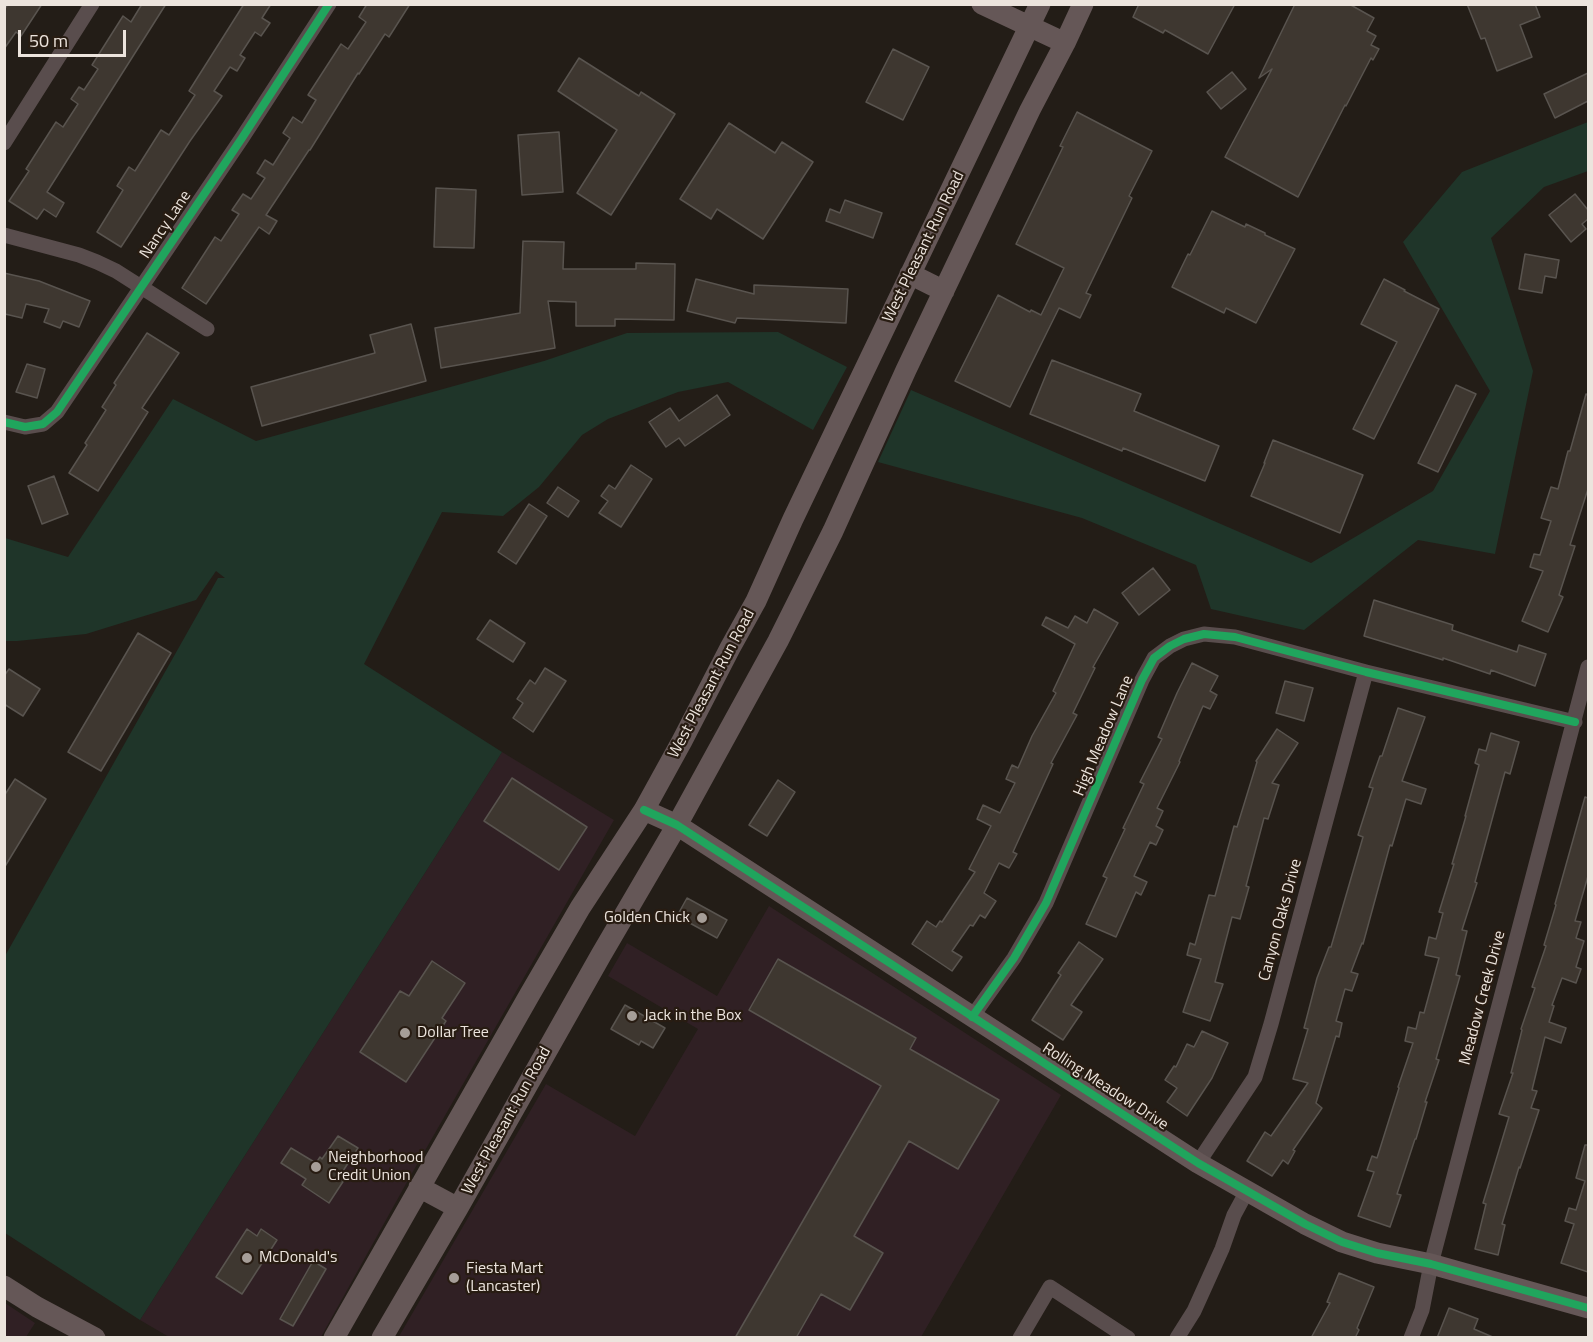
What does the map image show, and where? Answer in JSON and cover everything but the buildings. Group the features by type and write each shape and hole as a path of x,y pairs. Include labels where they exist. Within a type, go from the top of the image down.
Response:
{"main road":[{"path":"982,4 1065,44"},
{"name":"West Pleasant Run Road","path":"334,1338 580,909 644,810 682,741 756,601 793,519 1040,4"},
{"name":"West Pleasant Run Road","path":"382,1338 677,825 778,641 833,531 906,370 1083,4"},
{"path":"910,274 944,291"},
{"name":"Rolling Meadow Drive","path":"644,810 677,825 1198,1164 1342,1242 1377,1253 1431,1264 1588,1308"},
{"path":"419,1187 458,1208"},
{"path":"4,1286 37,1307 95,1338"}],"street":[{"path":"4,143 92,4"},
{"name":"Nancy Lane","path":"4,422 25,427 43,424 51,419 330,4"},
{"path":"4,235 79,255 116,271 207,329"},
{"name":"High Meadow Lane","path":"972,1017 1014,958 1046,903 1142,680 1154,658 1184,639 1204,634 1235,637 1366,672 1575,722"},
{"name":"Meadow Creek Drive","path":"1411,1338 1422,1310 1431,1264 1588,667"},
{"name":"Canyon Oaks Drive","path":"1198,1164 1255,1077 1366,672"},
{"path":"1177,1338 1194,1311 1222,1249 1234,1215 1247,1191"},
{"path":"1020,1338 1050,1287 1128,1338"}],"shaded area":[{"path":"502,752 614,820 321,1337 169,1337 140,1320"},
{"path":"769,906 1061,1095 921,1337 398,1338 546,1084 635,1136 698,1029 608,976 627,943 717,996"},
{"path":"5,1303 35,1323 26,1337 5,1337"}],"green space":[{"path":"1588,122 1588,171 1544,187 1491,238 1533,371 1495,554 1418,540 1304,630 1211,609 1196,565 1082,518 878,462 911,390 1311,563 1433,491 1490,391 1403,242 1462,172"},
{"path":"778,332 847,367 813,430 728,382 678,392 608,419 582,435 539,487 503,516 442,512 364,664 502,752 140,1320 5,1233 5,956 218,578 225,578 216,571 196,600 86,634 5,641 5,538 68,557 173,399 256,441 544,361 627,333"}],"cycle path":[{"path":"4,422 25,427 43,424 57,412 242,138 329,4"},
{"path":"972,1017 1014,958 1046,903 1142,680 1154,658 1184,639 1204,634 1235,637 1366,672 1575,722"},
{"path":"644,810 677,825 1198,1163 1305,1224 1342,1242 1377,1253 1431,1264 1588,1308"}],"place":[{"name":"Golden Chick","path":"702,918"},
{"name":"Jack in the Box","path":"632,1016"},
{"name":"Dollar Tree","path":"405,1033"},
{"name":"Neighborhood Credit Union","path":"316,1167"},
{"name":"McDonald's","path":"247,1258"},
{"name":"Fiesta Mart (Lancaster)","path":"454,1278"}]}
